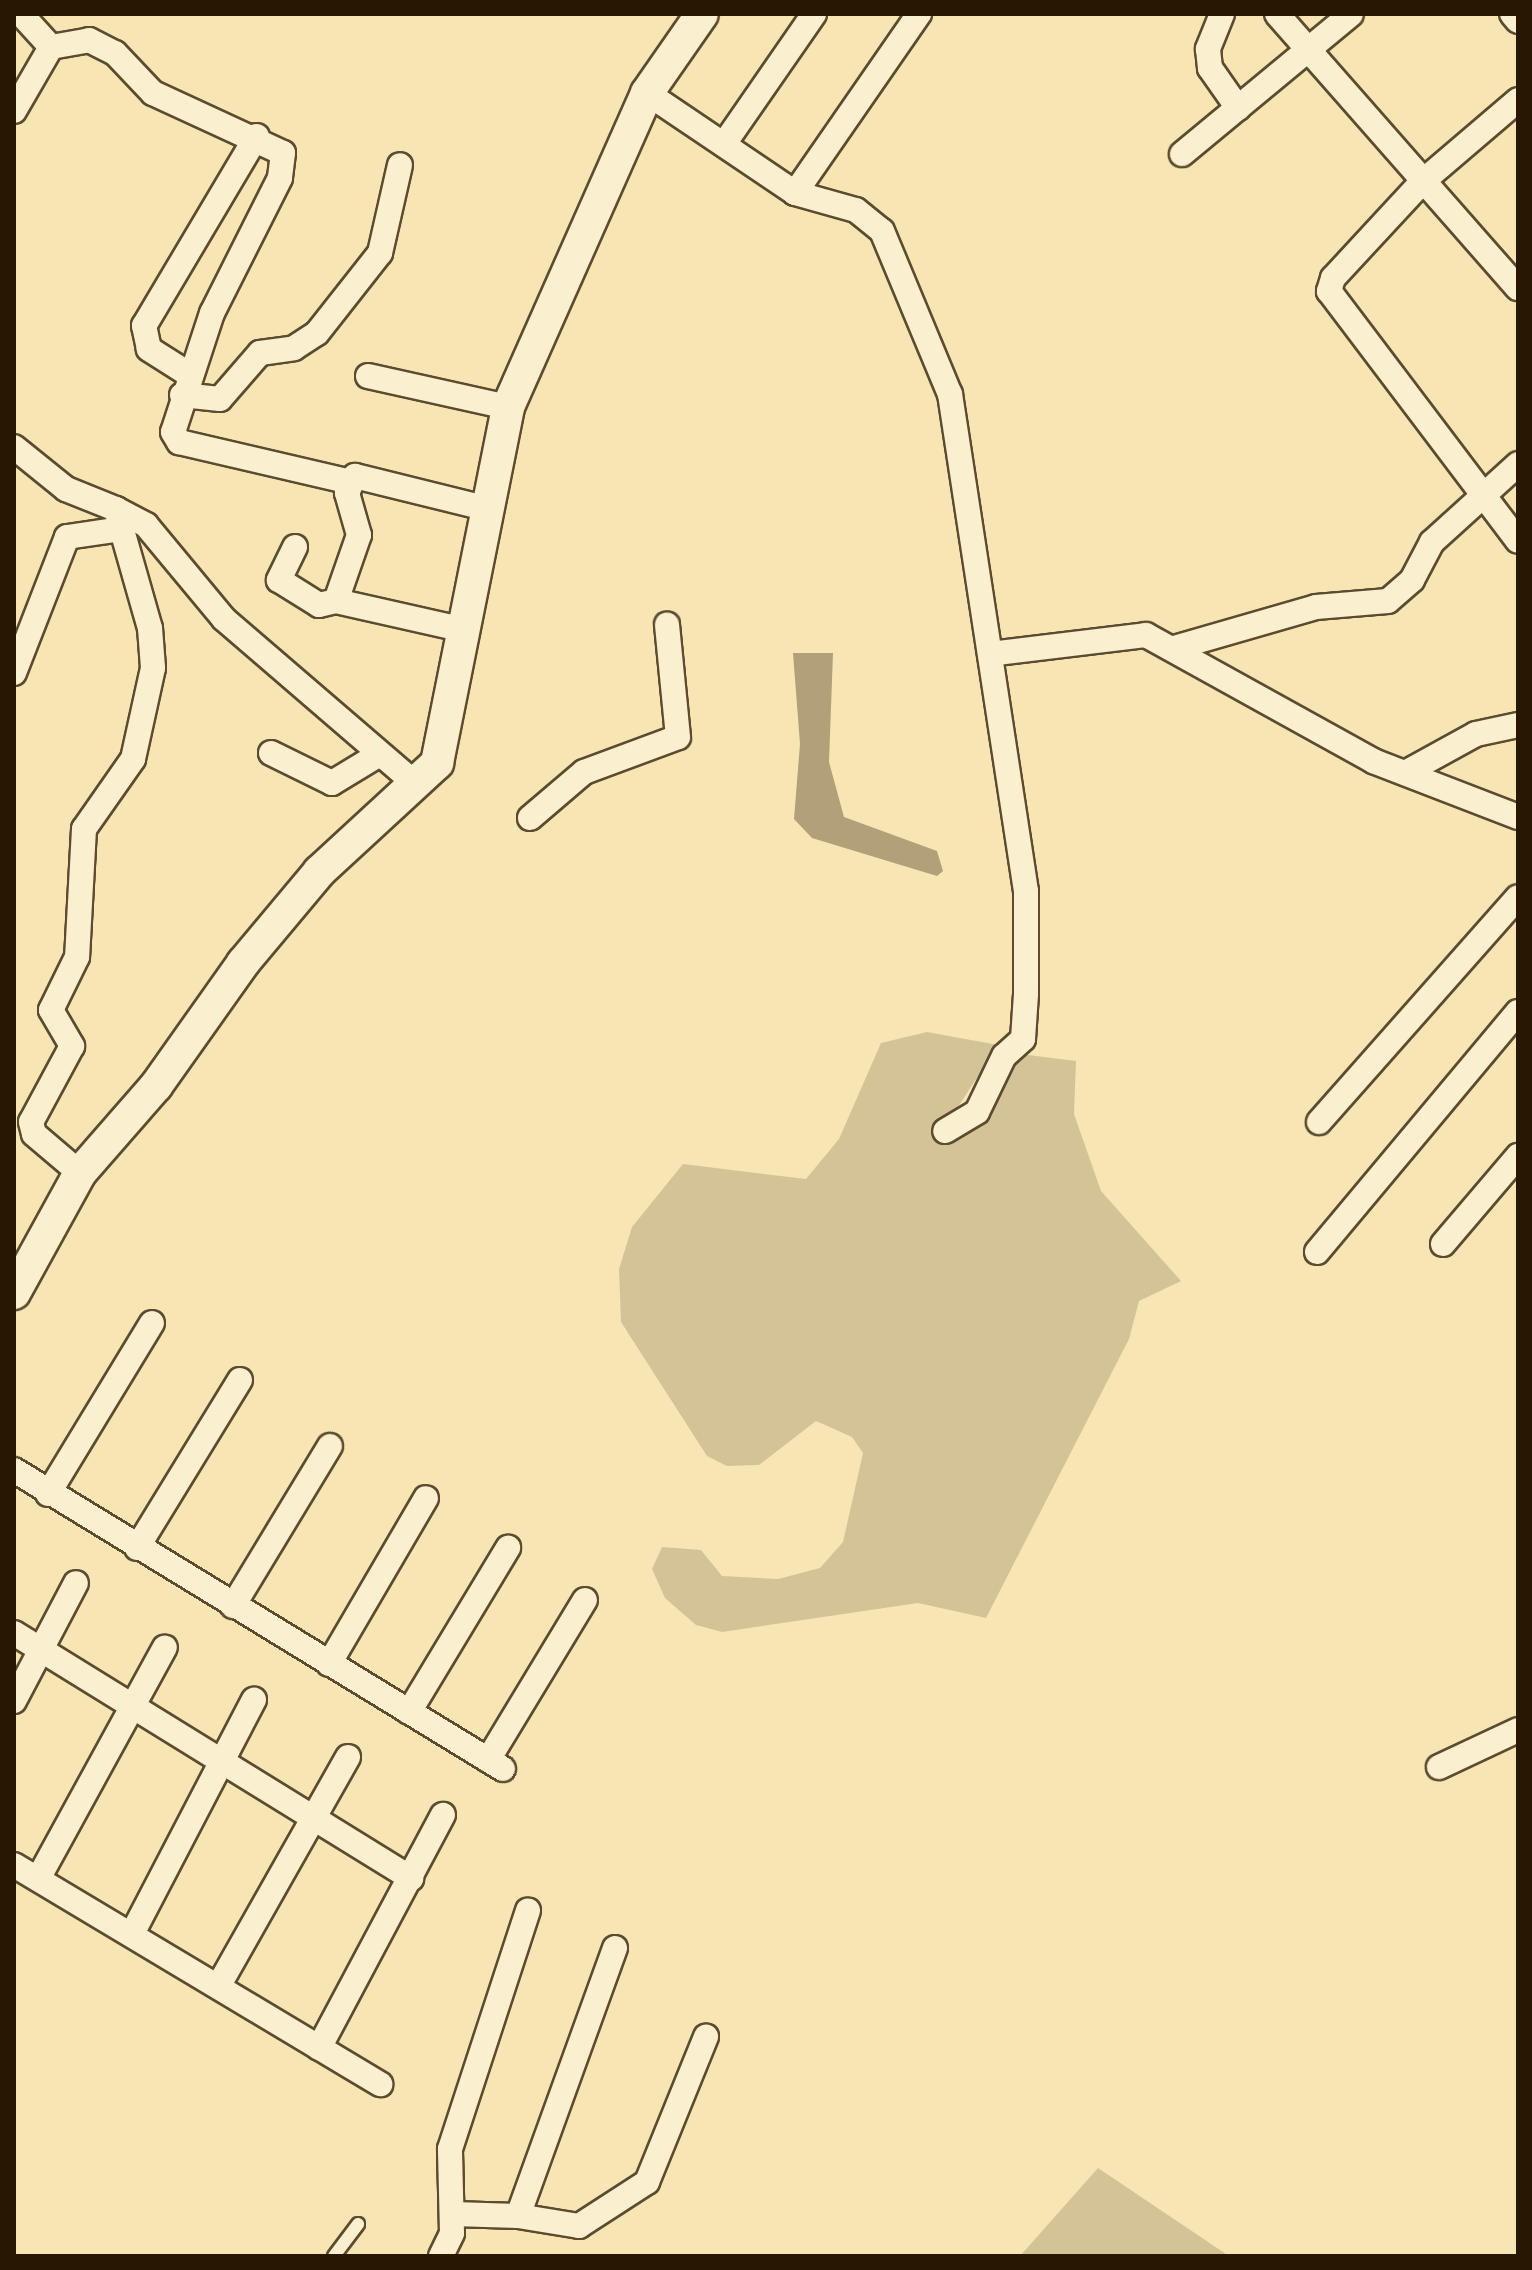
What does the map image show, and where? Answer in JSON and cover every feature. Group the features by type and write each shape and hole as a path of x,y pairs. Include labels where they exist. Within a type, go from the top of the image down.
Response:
{"street":[{"path":"14,1293 80,1173 156,1086 268,931 411,780 437,763 465,630 484,508 508,407 647,93 702,14"},
{"path":"724,144 814,14"},
{"path":"795,193 919,14"},
{"path":"1222,14 1208,49 1210,68 1238,108"},
{"path":"1277,14 1518,288"},
{"path":"1182,154 1351,14"},
{"path":"1512,14 1518,21"},
{"path":"14,43 26,19 51,47"},
{"path":"14,111 51,47 89,40 115,53 153,93 277,145 285,165 186,385 173,421 179,442 347,481 365,476 484,508"},
{"path":"647,93 795,193 856,210 882,231 925,327 950,394 1026,891 1023,1039 1004,1056 977,1112 945,1131"},
{"path":"1518,100 1422,182 1333,278 1329,291 1478,496 1518,541"},
{"path":"257,136 144,326 149,349 186,385 220,399 260,353 294,348 317,333 380,253 400,165"},
{"path":"368,376 508,407"},
{"path":"14,447 66,489 119,519 146,525 224,619 378,755 411,780"},
{"path":"1174,648 1316,607 1388,601 1478,496 1518,464"},
{"path":"336,601 359,535 347,481"},
{"path":"14,673 26,603 67,537 119,519"},
{"path":"80,1173 22,1124 72,1046 51,1010 77,957 84,829 133,759 153,668 150,628 119,519"},
{"path":"295,547 279,580 319,605 336,601 465,630"},
{"path":"530,818 584,772 678,737 667,625"},
{"path":"990,654 1133,635 1174,648 1405,773 1518,817"},
{"path":"1405,773 1476,734 1518,725"},
{"path":"271,753 332,783 378,755"},
{"path":"1319,1122 1518,897"},
{"path":"1317,1252 1518,1012"},
{"path":"1443,1244 1518,1156"},
{"path":"48,1494 152,1323"},
{"path":"137,1548 240,1380"},
{"path":"233,1606 330,1446"},
{"path":"14,1470 48,1494 496,1764 585,1600"},
{"path":"329,1664 426,1498"},
{"path":"409,1712 508,1548"},
{"path":"14,1701 76,1583"},
{"path":"14,1633 411,1878"},
{"path":"38,1879 165,1647"},
{"path":"133,1932 254,1700"},
{"path":"1439,1767 1518,1730"},
{"path":"219,1985 348,1757"},
{"path":"319,2048 443,1815"},
{"path":"14,1865 133,1932 380,2084"},
{"path":"441,2256 453,2214 446,2190 450,2149 528,1910"},
{"path":"518,2216 615,1948"},
{"path":"453,2214 518,2216 579,2226 647,2182 706,2037"}],"lane":[{"path":"334,2256 358,2224"}],"shaded area":[{"path":"793,653 833,653 829,762 844,817 937,851 943,871 937,876 812,838 794,819 800,744"},
{"path":"927,1032 998,1045 938,1138 955,1141 965,1132 1020,1054 1076,1061 1074,1114 1101,1191 1181,1281 1139,1301 1129,1339 986,1618 918,1603 722,1632 696,1625 665,1598 652,1569 662,1547 701,1550 722,1576 778,1579 820,1568 843,1542 863,1453 852,1437 816,1421 759,1465 727,1466 707,1456 621,1322 619,1269 632,1227 683,1164 806,1179 839,1139 881,1043"},
{"path":"1098,2168 1223,2252 1228,2256 1020,2256"}]}
